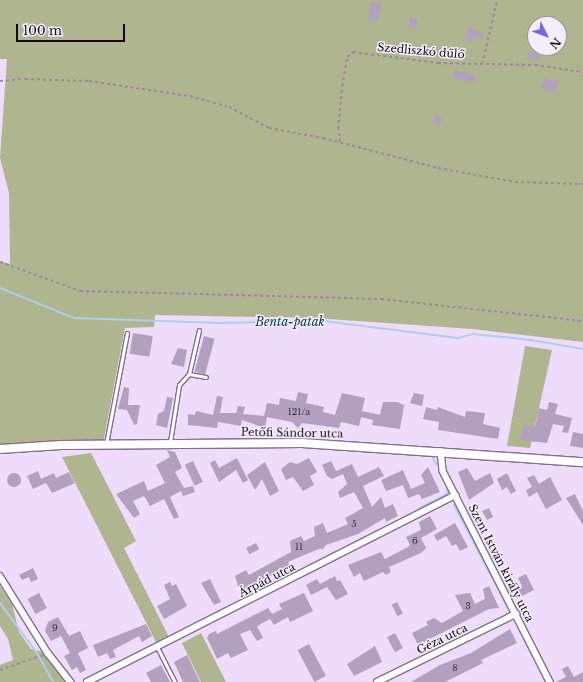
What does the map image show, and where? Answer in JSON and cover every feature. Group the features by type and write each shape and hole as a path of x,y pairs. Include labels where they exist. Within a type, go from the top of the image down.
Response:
{"main road":[{"name":"Petőfi Sándor utca","path":"0,449 106,444 339,444 583,462"}],"street":[{"name":"Szent István király utca","path":"441,451 442,468 550,682"},
{"name":"Árpád utca","path":"87,682 455,495"},
{"path":"0,576 48,653 71,682"},
{"name":"Géza utca","path":"377,682 516,614"}],"lane":[{"path":"170,444 179,384 189,374 199,330"},
{"path":"106,444 127,333"},
{"path":"189,374 206,378"},
{"path":"157,647 175,682"}],"path":[{"path":"482,64 497,0"},
{"name":"Szedliszkó dűlő","path":"341,143 338,129 349,54 482,64 535,65 583,72"},
{"path":"0,81 25,78 89,81 190,96 229,107 269,128 482,176 547,184 583,184"},
{"path":"0,262 80,291 381,299 583,321"},
{"path":"0,670 41,656"}],"green space":[{"path":"0,0 583,0 583,342 472,329 315,318 155,315 154,327 125,328 103,444 0,449 0,261 10,264 9,193 0,158 7,59 0,59"},
{"path":"525,346 552,350 530,448 507,446"},
{"path":"91,453 136,541 124,548 169,637 157,644 62,457"},
{"path":"0,586 12,604 19,632 31,649 48,653 71,682 0,682 0,665 13,660 8,639 0,626"},
{"path":"201,633 226,682 201,682 182,643"}],"building":[{"path":"370,2 382,4 377,21 368,19"},
{"path":"411,17 418,19 415,29 408,27"},
{"path":"469,27 483,33 482,39 473,37 471,42 465,40"},
{"path":"528,56 540,56 539,61 527,58"},
{"path":"455,70 475,75 473,83 453,78"},
{"path":"543,79 559,81 555,92 541,88"},
{"path":"435,115 442,117 439,126 433,124"},
{"path":"133,333 153,336 149,357 130,354"},
{"path":"204,336 215,339 205,375 194,372"},
{"path":"178,348 187,350 184,367 171,364"},
{"path":"124,387 129,388 128,405 140,405 137,424 134,425 127,410 118,409"},
{"path":"298,392 308,394 306,403 324,407 323,412 335,415 342,393 365,398 362,411 380,415 383,402 397,402 404,405 400,429 372,425 373,420 361,417 359,426 341,422 339,428 302,423 298,428 292,422 267,417 265,428 242,420 241,426 218,422 217,428 188,425 188,414 195,415 196,411 213,415 217,396 223,397 220,413 236,413 238,406 245,407 243,414 264,416 267,403 279,405 280,398 296,401"},
{"path":"414,393 424,395 422,406 410,403"},
{"path":"167,397 173,398 167,428 156,425 158,414 164,411"},
{"path":"549,402 558,404 555,414 572,418 568,433 562,432 564,426 553,424 547,443 520,440 524,424 535,427 539,408 547,410"},
{"path":"426,407 437,410 438,407 465,417 466,411 485,413 483,424 500,428 498,439 438,430 439,422 423,419"},
{"path":"573,432 583,434 583,448 570,446"},
{"path":"167,450 175,452 182,468 175,472 184,488 193,486 195,492 183,496 181,491 170,497 179,517 174,519 164,499 150,506 144,496 133,501 140,514 134,518 116,494 144,481 148,491 165,483 156,465 170,457"},
{"path":"237,458 248,480 243,483 236,470 219,482 210,463 215,460 219,468"},
{"path":"309,458 317,472 310,476 314,485 303,491 293,477 286,480 281,469 290,462 297,464"},
{"path":"193,461 203,482 195,486 185,465"},
{"path":"331,461 336,471 352,464 358,477 379,467 384,476 363,486 372,507 381,497 385,508 393,504 398,516 386,522 385,518 358,534 326,545 322,550 321,548 288,562 290,567 242,590 239,589 235,576 246,570 249,575 291,552 290,541 301,536 304,541 315,536 314,527 323,523 327,533 348,524 345,518 363,508 354,492 340,498 338,492 347,484 343,474 332,479 327,476 322,465"},
{"path":"265,462 279,491 270,496 262,479 255,490 247,475"},
{"path":"428,467 440,492 422,499 419,494 408,498 403,485 386,491 381,480 403,470 411,489 425,483 421,475"},
{"path":"467,468 475,481 490,473 494,483 469,500 458,472"},
{"path":"38,471 41,479 54,473 56,478 69,472 75,483 52,493 46,483 33,489 27,476"},
{"path":"11,473 17,473 21,477 21,483 17,487 11,487 7,483 7,477"},
{"path":"507,473 516,491 511,494 507,487 502,490 497,479"},
{"path":"534,475 539,484 550,477 562,500 546,509 537,492 529,497 526,490 532,487 527,478"},
{"path":"575,494 583,511 583,525 566,498"},
{"path":"489,508 493,517 487,520 482,511"},
{"path":"430,516 437,529 421,538 426,548 421,553 389,567 391,572 386,575 383,572 364,581 360,573 354,577 348,565 381,552 385,559 408,547 410,545 406,537 421,530 419,522"},
{"path":"455,523 468,547 460,551 456,544 452,546 446,536 437,541 434,535"},
{"path":"256,543 259,549 249,554 246,548"},
{"path":"33,568 38,579 31,582 29,577 22,580 19,575"},
{"path":"526,574 534,590 522,596 518,589 522,586 518,578"},
{"path":"335,576 337,581 340,580 348,594 336,600 327,587 311,595 306,585 317,579 320,584"},
{"path":"210,579 221,602 214,605 201,583"},
{"path":"170,582 172,586 176,584 187,606 164,619 157,606 170,599 164,585"},
{"path":"489,586 499,608 489,609 418,645 412,633 428,625 426,622 434,618 442,623 463,611 455,595 470,593 475,604 485,599 483,589"},
{"path":"39,593 47,608 36,614 28,599"},
{"path":"304,593 313,611 290,622 288,617 274,625 270,619 257,626 263,638 257,641 250,630 240,634 248,650 231,658 228,653 217,659 207,638 209,634 216,631 217,634 268,608 272,614 282,609 279,604"},
{"path":"397,602 403,614 398,616 392,605"},
{"path":"58,617 69,636 80,631 88,648 78,653 86,670 80,673 77,667 72,670 64,656 70,653 61,636 51,641 45,631 48,622"},
{"path":"146,624 152,636 142,642 139,636 113,650 116,657 110,659 107,653 98,657 93,645"},
{"path":"510,629 517,643 481,660 483,663 445,682 411,682 440,665 471,653"},
{"path":"395,633 403,648 395,652 387,637"},
{"path":"309,644 326,676 314,682 298,650"},
{"path":"375,646 382,662 354,676 347,664"},
{"path":"187,655 200,682 183,682 174,662"},
{"path":"161,665 170,682 151,682 146,673"},
{"path":"568,666 574,677 583,672 583,682 556,682 566,677 562,669"}],"waterway":[{"name":"Benta-patak","path":"0,288 74,318 219,323 323,321 458,338 473,334 531,340 583,349"},
{"path":"413,455 432,456 437,466"},
{"path":"418,509 444,496 448,492 446,485"},
{"path":"454,505 508,608"},
{"path":"0,603 37,653 53,682"}]}
